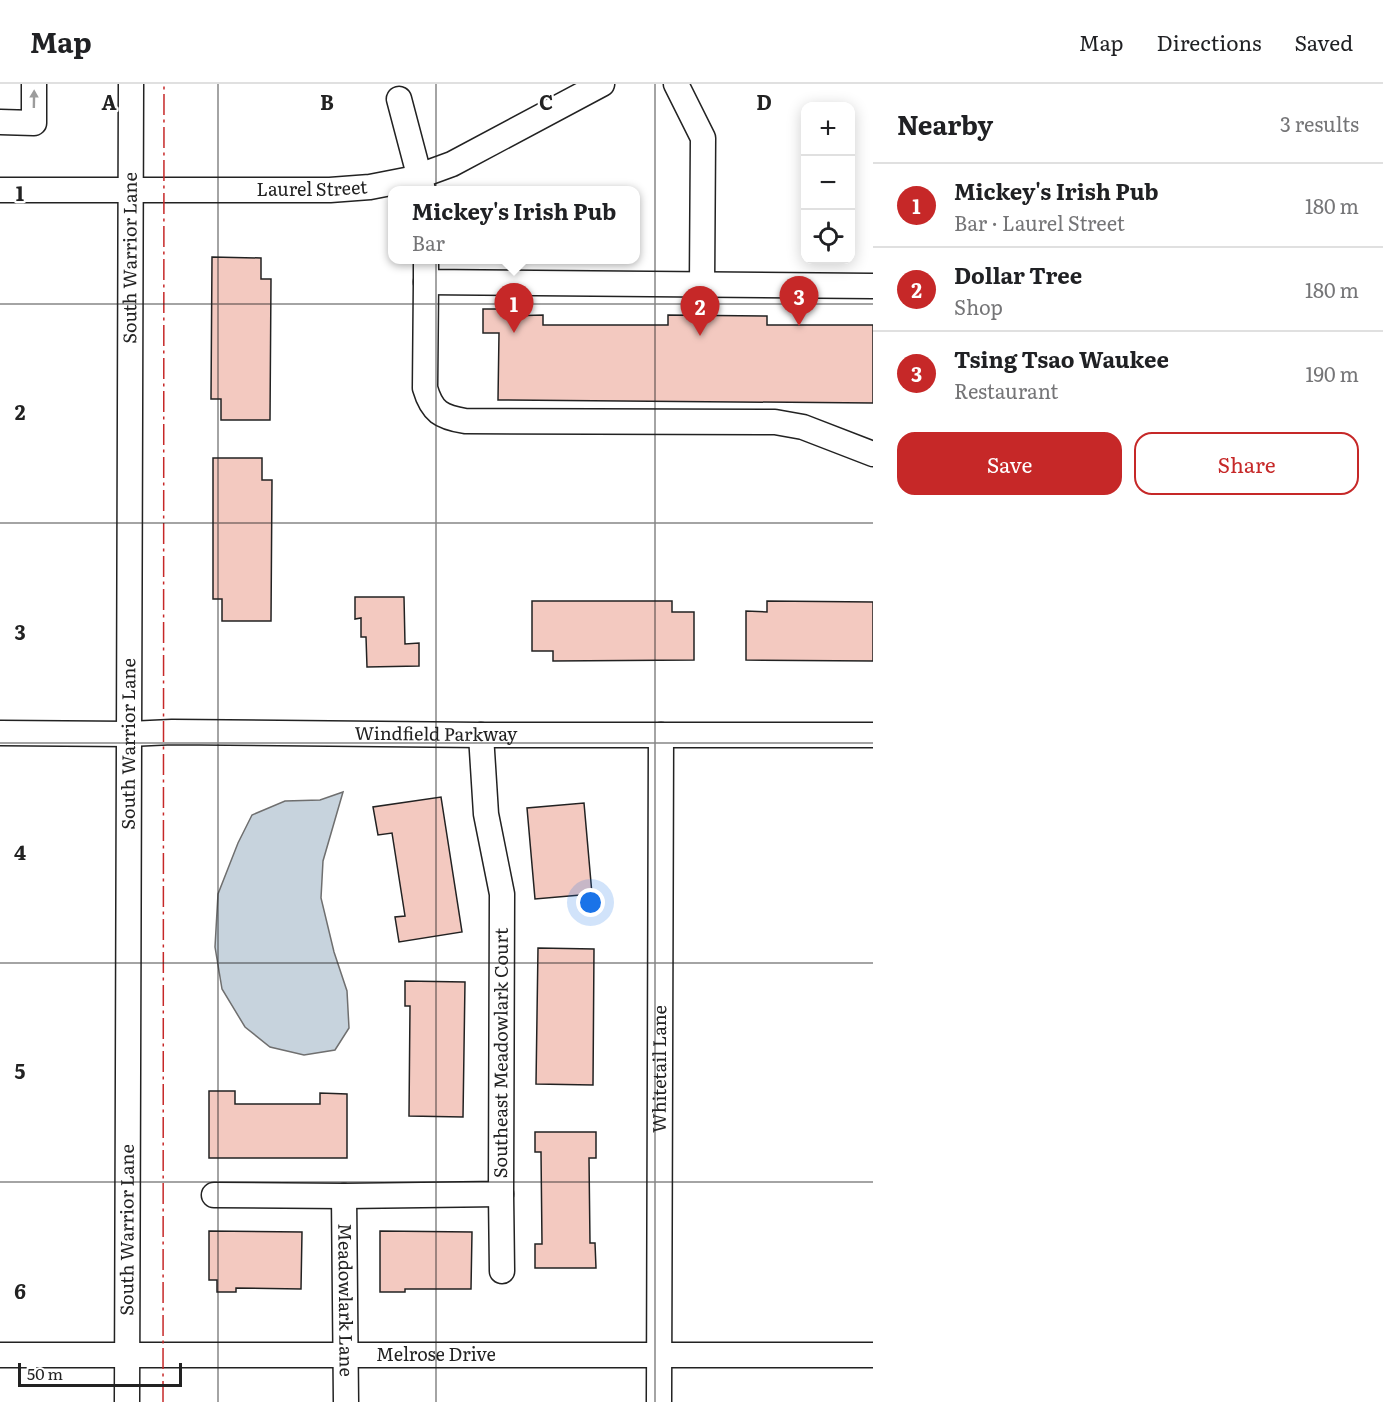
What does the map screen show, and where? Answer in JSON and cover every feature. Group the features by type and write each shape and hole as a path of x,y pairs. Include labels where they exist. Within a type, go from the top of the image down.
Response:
{"street":[{"path":"0,122 34,123 34,84"},
{"name":"South Warrior Lane","path":"127,1402 130,84"},
{"name":"Laurel Street","path":"0,189 330,190 421,183 459,160 602,84"},
{"path":"676,84 704,138 702,285"},
{"path":"399,99 421,183"},
{"path":"873,286 702,285 426,271 425,388 428,401 436,411 449,418 465,422 775,422 803,427 873,454"},
{"name":"Windfield Parkway","path":"0,733 873,735"},
{"name":"Southeast Meadowlark Court","path":"214,1195 501,1194 502,894 486,814 481,735"},
{"name":"Whitetail Lane","path":"659,1402 661,735"},
{"path":"501,1194 502,1270"},
{"name":"Meadowlark Lane","path":"344,1196 346,1402"},
{"name":"Melrose Drive","path":"0,1355 873,1355"}],"shaded area":[{"path":"343,792 323,861 321,898 334,952 347,991 349,1028 335,1050 304,1055 270,1047 245,1027 222,989 215,947 218,894 252,815 285,801 320,800"}],"building":[{"path":"212,257 261,258 261,279 271,279 270,420 221,420 221,399 211,399"},
{"path":"483,309 508,309 508,316 543,315 543,325 668,325 668,315 767,316 767,325 873,325 873,403 498,400 499,333 483,333"},
{"path":"213,458 262,458 262,480 272,480 271,621 222,621 222,599 213,599"},
{"path":"355,597 404,597 405,644 419,643 419,666 367,667 366,637 361,637 361,618 355,619"},
{"path":"532,601 672,601 672,612 694,612 694,660 553,661 553,651 532,651"},
{"path":"767,601 873,602 873,661 746,660 746,611 767,612"},
{"path":"441,797 462,932 399,942 395,917 405,916 392,833 378,835 373,807"},
{"path":"584,803 592,894 535,899 527,808"},
{"path":"538,948 594,949 593,1085 536,1084"},
{"path":"405,981 465,982 463,1117 409,1116 410,1006 405,1006"},
{"path":"209,1091 235,1091 235,1104 320,1104 320,1093 347,1094 347,1158 209,1158"},
{"path":"535,1132 596,1132 596,1158 589,1158 590,1243 595,1243 596,1268 535,1268 535,1244 542,1244 541,1152 535,1152"},
{"path":"209,1231 302,1232 301,1289 236,1288 236,1292 217,1292 217,1280 209,1280"},
{"path":"380,1231 472,1232 471,1289 405,1289 405,1292 380,1292"}],"power":[{"path":"163,1402 164,84"}],"place":[{"name":"Tsing Tsao Waukee","path":"799,326"},
{"name":"Mickey's Irish Pub","path":"514,333"},
{"name":"Dollar Tree","path":"700,336"}]}
